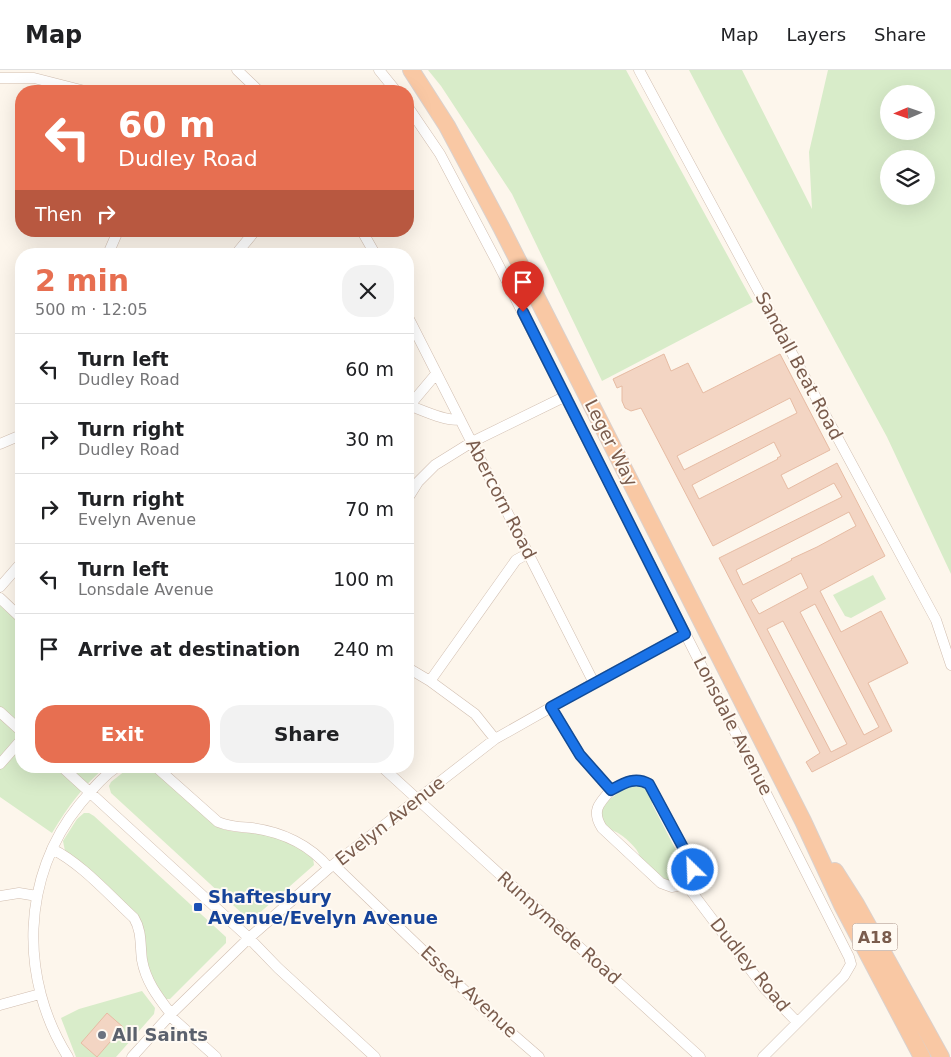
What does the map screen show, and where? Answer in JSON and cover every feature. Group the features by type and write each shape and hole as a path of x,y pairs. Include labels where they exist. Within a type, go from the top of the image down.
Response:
{"highway":[{"name":"Leger Way","path":"411,70 447,126 501,227 803,821 842,905 922,1057"},
{"name":"Leger Way","path":"803,821 856,904 941,1057"}],"street":[{"path":"236,70 252,85"},
{"path":"379,70 391,85"},
{"name":"Sandall Beat Road","path":"639,70 936,620 951,665"},
{"path":"0,78 21,73 65,85"},
{"name":"Lonsdale Avenue","path":"414,122 444,162 497,262 849,957 850,964 844,976 797,1022"},
{"path":"240,248 246,237"},
{"path":"365,237 372,248"},
{"name":"Abercorn Road","path":"414,328 594,683"},
{"path":"414,398 436,374"},
{"path":"414,488 435,465 472,442 566,396"},
{"path":"414,407 448,419 455,420 460,418"},
{"path":"0,444 15,438"},
{"path":"430,681 516,560 529,553"},
{"path":"0,587 15,570"},
{"path":"0,598 15,612"},
{"name":"Evelyn Avenue","path":"132,1057 171,1015 249,938 332,867 495,740 594,683 685,634"},
{"path":"414,672 430,681 474,714 495,740"},
{"path":"551,707 580,755 611,790"},
{"path":"0,712 15,726"},
{"path":"0,764 15,747"},
{"path":"69,773 249,938 278,968 375,1057"},
{"path":"68,1057 50,1022 40,994 34,963 33,934 37,896 52,849 68,819 90,792 110,773"},
{"name":"Essex Avenue","path":"163,773 218,822 230,827 253,828 281,834 317,854 486,1011 540,1057"},
{"name":"Runnymede Road","path":"389,773 700,1057"},
{"path":"632,780 640,780 649,784 692,864 692,874 685,883 672,887 661,883 602,828 598,822 597,810 599,804 611,790 632,780"},
{"path":"52,849 75,864 134,918 138,926 142,958 154,992 171,1015 216,1057"},
{"name":"Dudley Road","path":"685,883 765,989 797,1022"},
{"path":"0,896 19,892 37,896"},
{"path":"0,1005 40,994"},
{"path":"763,1057 797,1022"}],"green space":[{"path":"428,70 626,70 753,302 602,381 512,194 441,86"},
{"path":"689,70 742,70 812,209 809,152 828,70 951,70 951,574 887,437"},
{"path":"873,575 886,599 851,618 845,616 833,595"},
{"path":"0,605 15,619 15,773 100,773 77,797 52,833 0,797"},
{"path":"122,773 157,773 215,826 229,831 272,836 283,840 313,858 314,865 254,918 246,917 111,793 109,786"},
{"path":"633,784 646,788 653,799 652,804 678,854 684,857 687,865 686,872 677,883 665,881 640,857 637,850 630,843 609,829 603,822 601,815 607,802 620,791"},
{"path":"84,813 94,816 226,937 226,943 170,999 165,999 149,973 143,930 65,851 63,841 77,819"},
{"path":"142,991 155,1008 154,1014 116,1057 76,1057 61,1018 79,1009"}],"building":[{"path":"664,354 671,371 688,363 703,393 780,354 830,450 781,475 788,489 837,463 885,556 820,591 841,632 881,611 908,663 868,683 892,731 812,772 806,762 820,753 719,558 842,497 834,483 713,546 641,408 631,411 625,408 622,401 622,386 617,388 613,379","holes":["790,398 797,413 684,470 677,456","774,442 781,456 778,459 699,499 692,485","849,512 856,526 743,585 736,570","801,573 808,588 759,614 751,600","815,604 879,727 864,735 800,612","783,621 847,744 831,752 767,629"]},
{"name":"All Saints","path":"107,1013 123,1027 97,1057 81,1043"}],"place":[{"name":"Shaftesbury Avenue/Evelyn Avenue","path":"198,907"},
{"name":"All Saints","path":"102,1035"}],"route":[{"path":"523,312 685,634 551,707 580,755 611,790 632,780 640,780 649,784 692,864 693,870"}]}
